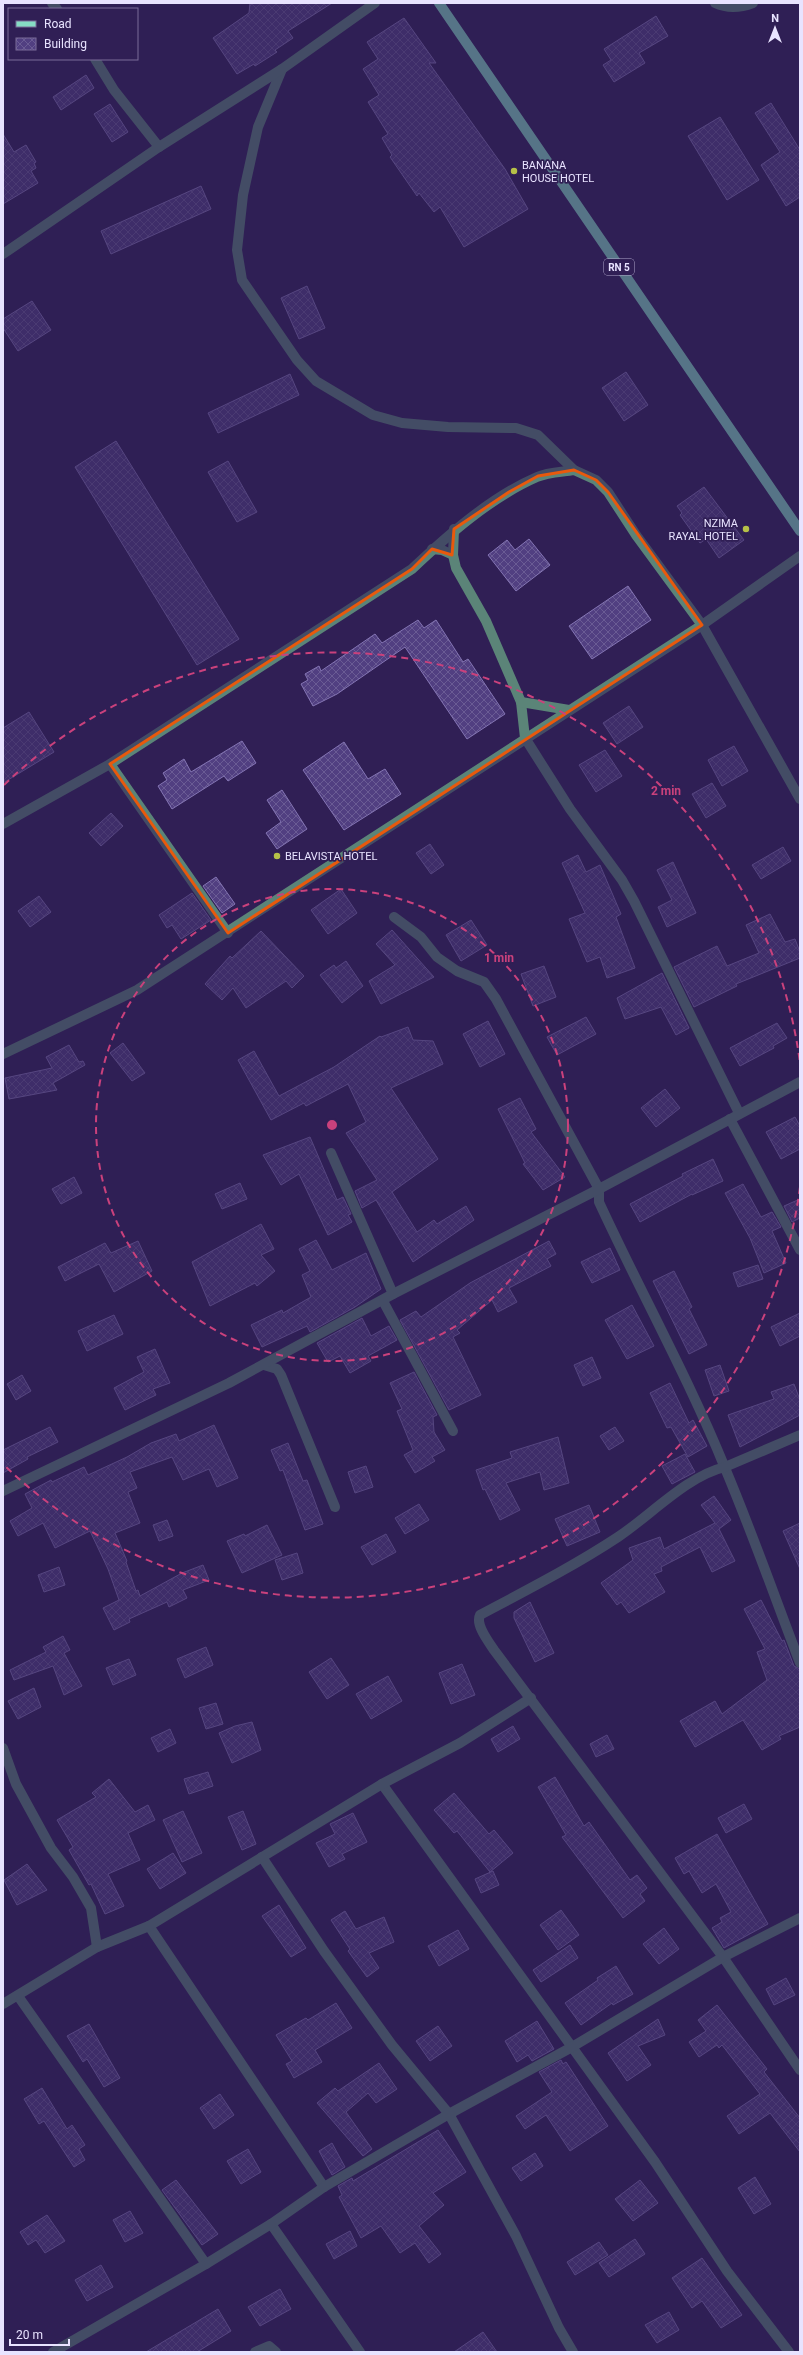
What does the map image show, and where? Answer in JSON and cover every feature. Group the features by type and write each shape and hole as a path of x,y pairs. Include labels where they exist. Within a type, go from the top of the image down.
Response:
{"main road":[{"name":"RN 5","path":"439,3 800,531"}],"street":[{"path":"3,254 159,147 282,70 375,3"},
{"path":"715,3 722,6 741,8 753,3"},
{"path":"96,60 114,90 159,147"},
{"path":"282,70 258,127 243,195 237,250 242,280 297,360 316,381 373,415 402,423 448,427 516,428 538,434 574,470 596,480 608,492 636,535 702,625 800,799"},
{"path":"3,824 110,764 412,569 454,530 509,492 538,476 574,470"},
{"path":"454,530 452,555 456,568 486,621 521,702 525,738 570,809 622,880 634,901 739,1113"},
{"path":"432,549 452,555"},
{"path":"3,1054 137,990 228,933 525,738 702,625 800,556"},
{"path":"521,702 551,709 569,710"},
{"path":"110,764 228,933"},
{"path":"394,917 421,937 437,956 457,971 484,982 496,999 598,1188 599,1202 636,1282 676,1360 725,1467 800,1663"},
{"path":"3,1491 264,1365 383,1301 393,1294 800,1082"},
{"path":"730,1119 800,1250"},
{"path":"330,1153 393,1294"},
{"path":"383,1301 453,1431"},
{"path":"264,1365 277,1369 281,1375 335,1507"},
{"path":"800,1435 725,1467 714,1470 695,1480 619,1536 580,1560 480,1615 481,1627 494,1650 724,1957 800,2070"},
{"path":"3,2004 97,1947 149,1926 382,1784 460,1743 531,1698"},
{"path":"3,1748 16,1784 51,1848 73,1877 91,1908 97,1947"},
{"path":"382,1784 655,2162 727,2271 789,2352"},
{"path":"262,1857 324,1951 392,2045 449,2114 516,2236 559,2328 573,2352"},
{"path":"53,2352 206,2264 271,2224 324,2186 449,2114 572,2047 724,1957 800,1918"},
{"path":"149,1926 324,2186"},
{"path":"18,1996 206,2264"},
{"path":"271,2224 360,2352"},
{"path":"255,2352 270,2346 276,2352"}],"highlighted area":[{"path":"574,470 596,480 608,492 702,625 228,933 110,764 412,569 432,549 452,555 454,529 509,492 538,476"}],"building":[{"path":"250,3 332,3 288,31 293,38 275,50 277,52 255,66 254,64 237,74 213,38 249,13"},
{"path":"656,16 668,36 639,53 645,63 614,82 603,65 611,60 604,49"},
{"path":"404,18 436,63 429,63 505,169 528,209 464,247 440,207 434,212 419,193 417,196 390,157 392,155 382,138 388,134 368,102 379,95 363,69 378,59 367,42"},
{"path":"86,75 94,88 61,110 53,97"},
{"path":"771,103 800,150 800,197 786,206 761,165 780,152 755,113"},
{"path":"110,104 128,132 112,142 94,114"},
{"path":"720,117 759,180 727,200 688,136"},
{"path":"3,134 14,152 26,145 36,162 34,163 36,168 31,171 38,183 3,204"},
{"path":"201,186 211,209 111,254 101,231"},
{"path":"307,286 325,328 299,339 281,298"},
{"path":"32,301 51,330 18,351 3,328 3,319"},
{"path":"626,372 648,405 624,421 602,388"},
{"path":"290,374 299,395 218,433 208,413"},
{"path":"116,441 239,639 197,665 75,467"},
{"path":"228,461 257,512 237,522 208,472"},
{"path":"704,487 744,540 719,558 706,539 700,543 680,515 682,513 677,506"},
{"path":"529,539 550,565 516,591 488,555 507,540 515,550"},
{"path":"628,586 651,620 592,659 569,626"},
{"path":"418,620 424,628 436,620 463,662 468,659 505,714 467,739 405,647 337,694 313,706 301,684 308,680 305,674 319,666 321,671 375,634 382,643"},
{"path":"629,706 643,727 617,744 603,723"},
{"path":"29,712 54,752 3,783 3,728"},
{"path":"242,741 256,763 228,781 224,776 172,809 158,786 167,780 163,773 184,759 191,772"},
{"path":"344,742 368,779 385,769 401,794 344,830 303,770"},
{"path":"734,746 748,771 722,786 708,760"},
{"path":"605,750 622,776 596,792 579,765"},
{"path":"712,783 726,806 706,818 692,794"},
{"path":"282,790 307,829 277,849 266,833 281,822 267,800"},
{"path":"111,813 123,826 101,846 89,833"},
{"path":"430,844 444,865 431,874 416,853"},
{"path":"783,847 791,861 761,879 752,865"},
{"path":"578,855 586,872 600,865 621,914 616,917 635,968 607,978 600,957 587,962 569,919 585,913 562,863"},
{"path":"673,862 696,913 667,927 658,907 672,900 657,870"},
{"path":"216,877 235,904 222,913 203,886"},
{"path":"341,889 357,913 328,934 311,910"},
{"path":"192,893 211,920 181,939 172,925 167,928 159,915"},
{"path":"39,896 51,912 30,927 18,911"},
{"path":"770,914 785,942 795,939 800,952 800,958 736,984 737,986 694,1007 674,967 717,946 727,966 759,953 746,925"},
{"path":"471,920 487,945 461,961 446,935"},
{"path":"392,930 434,977 381,1004 369,981 395,965 376,944"},
{"path":"261,931 304,976 292,988 286,981 246,1008 233,988 222,1000 205,984 230,956 232,958"},
{"path":"346,961 363,986 342,1003 320,975 334,965 336,968"},
{"path":"544,966 556,997 533,1006 521,974"},
{"path":"662,973 689,1028 676,1035 661,1007 625,1019 617,998"},
{"path":"586,1017 596,1034 557,1055 547,1037"},
{"path":"488,1021 505,1054 480,1067 463,1034"},
{"path":"777,1023 787,1038 773,1046 774,1048 740,1066 730,1048"},
{"path":"408,1027 413,1040 433,1041 443,1064 391,1088 438,1159 392,1192 417,1232 434,1220 437,1224 466,1206 474,1220 413,1262 376,1200 362,1208 355,1191 377,1180 346,1133 366,1122 348,1084 306,1106 304,1103 271,1120 238,1060 254,1051 279,1096 334,1067 380,1036 381,1037"},
{"path":"123,1043 145,1073 132,1081 110,1053"},
{"path":"69,1045 79,1062 83,1061 85,1065 53,1083 57,1090 9,1099 5,1078 52,1068 46,1057"},
{"path":"665,1089 680,1108 656,1127 641,1108"},
{"path":"520,1098 536,1129 531,1132 565,1177 543,1190 523,1164 525,1163 498,1109"},
{"path":"795,1117 800,1126 800,1149 781,1159 766,1132"},
{"path":"310,1137 337,1200 343,1197 351,1214 348,1215 352,1222 328,1235 299,1174 281,1185 263,1155"},
{"path":"713,1159 723,1181 692,1194 640,1222 630,1204 683,1176 682,1174"},
{"path":"74,1177 82,1193 61,1204 52,1189"},
{"path":"240,1183 247,1199 222,1209 215,1194"},
{"path":"743,1184 761,1217 772,1212 781,1227 772,1231 786,1263 764,1273 750,1238 725,1193"},
{"path":"800,1199 800,1218 792,1222 784,1206"},
{"path":"261,1224 274,1249 261,1255 275,1271 257,1286 255,1283 210,1306 192,1262"},
{"path":"316,1240 332,1270 366,1253 381,1289 355,1307 310,1332 307,1326 262,1347 251,1325 282,1310 283,1313 311,1297 302,1275 310,1271 299,1249"},
{"path":"138,1241 152,1271 114,1292 99,1264 65,1281 58,1267 105,1243 111,1253"},
{"path":"549,1241 556,1254 547,1259 551,1266 509,1288 517,1302 498,1312 492,1300 457,1330 460,1333 453,1337 481,1395 449,1410 400,1320 416,1311 421,1317 470,1283"},
{"path":"610,1248 620,1270 592,1283 581,1262"},
{"path":"758,1265 763,1279 738,1287 733,1273"},
{"path":"674,1271 692,1307 689,1309 707,1345 689,1354 653,1281"},
{"path":"632,1305 654,1346 627,1359 605,1320"},
{"path":"800,1313 800,1336 780,1346 771,1327"},
{"path":"114,1315 123,1334 87,1351 78,1331"},
{"path":"362,1318 371,1336 389,1326 397,1340 368,1356 371,1361 350,1373 340,1356 328,1362 317,1343"},
{"path":"155,1349 170,1383 153,1389 156,1395 125,1410 114,1388 144,1372 137,1357"},
{"path":"592,1357 601,1378 583,1386 574,1365"},
{"path":"720,1365 729,1391 714,1396 705,1370"},
{"path":"414,1372 437,1415 433,1417 434,1432 445,1450 432,1457 435,1461 415,1473 404,1455 413,1450 397,1411 402,1409 390,1383"},
{"path":"22,1375 31,1391 16,1400 7,1384"},
{"path":"670,1383 689,1423 693,1420 707,1446 688,1457 671,1427 667,1428 650,1393"},
{"path":"794,1384 800,1400 800,1415 740,1447 728,1415 774,1399 771,1392"},
{"path":"214,1425 238,1478 217,1487 209,1469 183,1480 172,1457 130,1472 137,1488 128,1492 140,1523 115,1533 127,1561 126,1562 136,1591 138,1590 140,1596 182,1573 203,1565 209,1580 183,1590 187,1598 169,1607 167,1602 129,1619 130,1622 114,1630 103,1608 119,1600 108,1569 90,1531 55,1548 43,1523 18,1536 10,1521 32,1508 25,1494 51,1480 52,1482 84,1467 88,1475 127,1457 151,1443 176,1434 179,1441"},
{"path":"50,1427 58,1442 27,1457 28,1459 3,1473 3,1450"},
{"path":"615,1427 624,1441 609,1450 600,1436"},
{"path":"558,1437 569,1483 544,1490 540,1472 506,1483 520,1510 500,1520 485,1489 483,1490 476,1470 512,1458 510,1452"},
{"path":"288,1443 303,1481 307,1480 323,1524 305,1530 283,1470 280,1471 271,1450"},
{"path":"685,1454 695,1472 672,1484 662,1466"},
{"path":"366,1466 373,1487 355,1493 348,1472"},
{"path":"714,1496 731,1520 719,1529 735,1561 712,1572 700,1547 661,1567 662,1571 654,1574 665,1592 629,1613 621,1602 617,1605 601,1583 633,1560 629,1548 660,1537 664,1549 715,1523 701,1505"},
{"path":"419,1504 429,1520 405,1534 395,1518"},
{"path":"589,1505 600,1532 567,1546 555,1519"},
{"path":"167,1520 173,1536 159,1541 153,1525"},
{"path":"800,1523 800,1569 783,1531"},
{"path":"267,1525 282,1555 242,1573 227,1541 244,1534 245,1536"},
{"path":"386,1534 396,1552 372,1565 361,1547"},
{"path":"297,1553 303,1573 282,1580 275,1560"},
{"path":"59,1567 65,1585 44,1592 38,1575"},
{"path":"761,1600 782,1641 784,1640 794,1666 800,1669 800,1727 779,1736 781,1739 762,1750 743,1720 695,1747 680,1721 715,1701 722,1714 767,1680 757,1652 765,1649 744,1609"},
{"path":"530,1602 554,1653 535,1662 514,1618 514,1612"},
{"path":"63,1636 70,1650 64,1653 82,1686 64,1695 53,1666 14,1680 10,1670 46,1652 43,1647"},
{"path":"206,1647 213,1665 185,1678 177,1659"},
{"path":"331,1658 349,1685 327,1699 309,1672"},
{"path":"129,1659 136,1675 113,1685 106,1668"},
{"path":"462,1664 475,1695 451,1704 439,1673"},
{"path":"388,1676 402,1701 371,1719 356,1694"},
{"path":"34,1688 41,1707 18,1719 8,1701"},
{"path":"216,1703 223,1724 206,1729 199,1708"},
{"path":"252,1722 261,1750 232,1763 219,1733 235,1726"},
{"path":"513,1726 520,1739 498,1752 491,1739"},
{"path":"170,1729 176,1743 158,1752 151,1738"},
{"path":"607,1735 614,1749 596,1757 590,1744"},
{"path":"208,1772 213,1786 189,1794 184,1779"},
{"path":"555,1777 584,1826 589,1822 630,1880 637,1875 647,1888 640,1894 645,1901 623,1918 562,1837 566,1835 538,1787"},
{"path":"109,1779 135,1812 148,1805 155,1820 128,1833 140,1860 108,1874 124,1906 105,1914 91,1884 89,1885 69,1850 73,1847 57,1820 96,1797 92,1793"},
{"path":"454,1793 489,1834 494,1830 513,1853 490,1872 457,1831 454,1833 434,1810"},
{"path":"744,1804 752,1819 726,1833 718,1818"},
{"path":"183,1811 202,1853 182,1862 163,1820"},
{"path":"243,1811 256,1844 242,1850 228,1817"},
{"path":"353,1813 367,1842 342,1854 345,1859 329,1867 316,1843 335,1834 330,1824"},
{"path":"717,1834 768,1924 724,1948 712,1928 722,1922 720,1918 731,1912 716,1884 702,1893 689,1871 684,1874 675,1858"},
{"path":"173,1853 186,1873 160,1889 147,1869"},
{"path":"27,1864 47,1890 17,1905 4,1880"},
{"path":"493,1871 499,1885 481,1893 475,1879"},
{"path":"279,1905 306,1948 291,1957 262,1916"},
{"path":"561,1910 579,1935 558,1950 540,1925"},
{"path":"345,1911 356,1929 384,1917 394,1942 369,1953 379,1968 367,1977 348,1951 350,1949 331,1920"},
{"path":"664,1928 679,1949 659,1964 643,1944"},
{"path":"458,1930 469,1949 439,1966 428,1946"},
{"path":"570,1945 578,1958 541,1982 533,1970"},
{"path":"616,1966 633,1994 613,2005 612,2003 581,2025 565,2003 598,1980 597,1978"},
{"path":"786,1978 795,1995 774,2005 766,1989"},
{"path":"336,2003 352,2028 315,2050 322,2062 294,2078 286,2064 292,2061 276,2035 306,2018 308,2020"},
{"path":"717,2005 767,2069 764,2072 800,2118 800,2152 770,2113 739,2134 727,2116 760,2094 722,2045 719,2048 717,2045 699,2057 689,2042 706,2031 698,2020"},
{"path":"658,2019 665,2035 638,2046 651,2065 627,2081 608,2053"},
{"path":"537,2021 554,2049 532,2061 528,2055 517,2062 505,2041"},
{"path":"89,2024 120,2078 104,2087 87,2059 83,2062 67,2036"},
{"path":"438,2026 452,2046 430,2061 416,2041"},
{"path":"561,2060 563,2064 566,2062 608,2126 570,2151 546,2115 525,2129 516,2116 552,2092 539,2072"},
{"path":"379,2063 397,2089 376,2103 368,2093 346,2112 372,2149 363,2156 317,2103 335,2088 338,2091"},
{"path":"42,2088 67,2129 72,2125 85,2145 79,2149 85,2160 74,2167 44,2121 39,2124 24,2099"},
{"path":"220,2094 234,2115 214,2129 200,2108"},
{"path":"438,2130 466,2172 433,2193 444,2205 419,2226 441,2254 429,2263 415,2243 400,2253 381,2226 361,2238 339,2197 342,2195 338,2186 352,2178 353,2181"},
{"path":"332,2143 345,2167 332,2175 319,2151"},
{"path":"248,2149 261,2172 241,2184 227,2161"},
{"path":"535,2153 543,2166 521,2181 512,2168"},
{"path":"755,2177 771,2204 754,2214 738,2188"},
{"path":"176,2180 218,2234 202,2245 162,2190"},
{"path":"640,2180 658,2203 633,2221 615,2199"},
{"path":"130,2211 143,2233 125,2242 113,2220"},
{"path":"47,2215 65,2241 45,2253 36,2240 28,2245 20,2232"},
{"path":"350,2231 357,2246 334,2259 326,2244"},
{"path":"635,2239 645,2254 609,2277 599,2263"},
{"path":"599,2242 608,2255 575,2275 567,2262"},
{"path":"702,2258 742,2315 721,2328 702,2301 692,2308 672,2278"},
{"path":"101,2265 113,2287 87,2301 75,2280"},
{"path":"280,2289 291,2309 260,2326 248,2307"},
{"path":"218,2309 231,2331 197,2352 146,2352"},
{"path":"669,2312 679,2330 657,2343 645,2325"},
{"path":"483,2332 497,2352 454,2352"}],"place":[{"name":"BANANA HOUSE HOTEL","path":"514,171"},
{"name":"NZIMA RAYAL HOTEL","path":"746,529"},
{"name":"BELAVISTA HOTEL","path":"277,856"}]}
